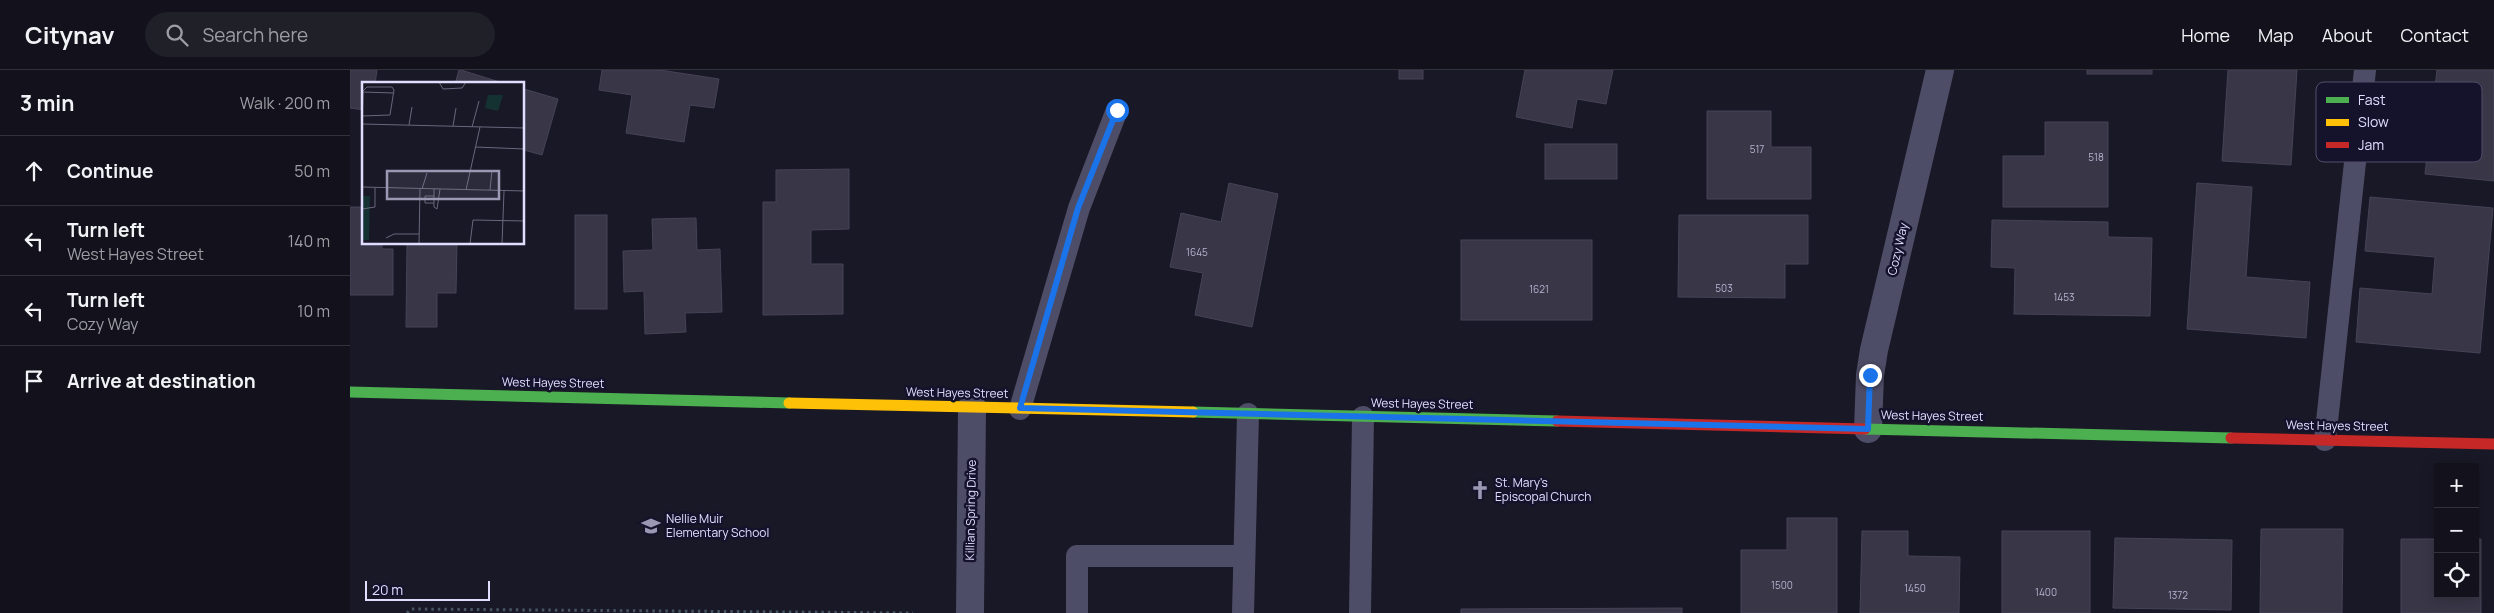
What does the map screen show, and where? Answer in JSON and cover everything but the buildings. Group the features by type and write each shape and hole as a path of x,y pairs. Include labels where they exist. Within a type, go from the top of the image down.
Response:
{"street":[{"name":"Cozy Way","path":"1868,429 1870,375 1874,350 1940,70"},
{"name":"West Hayes Street","path":"350,392 2494,444"},
{"name":"Killian Spring Drive","path":"970,613 972,407"}],"lane":[{"path":"1020,408 1078,208 1117,110"},
{"path":"2325,440 2355,162"},
{"path":"1243,613 1248,414"},
{"path":"1360,613 1363,417"},
{"path":"1077,613 1077,556 1243,556"}],"path":[{"path":"407,613 410,609 913,613"}],"traffic: fast":[{"path":"350,392 789,403"},
{"path":"1193,412 1557,421"},
{"path":"1865,429 2231,438"}],"traffic: slow":[{"path":"789,403 1193,412"}],"traffic: jam":[{"path":"1557,421 1865,429"},
{"path":"2231,438 2494,444"}],"place":[{"name":"St. Mary's Episcopal Church","path":"1480,490"},
{"name":"Nellie Muir Elementary School","path":"651,526"}],"route":[{"path":"1117,110 1078,208 1020,408 1868,429 1870,375"}]}
